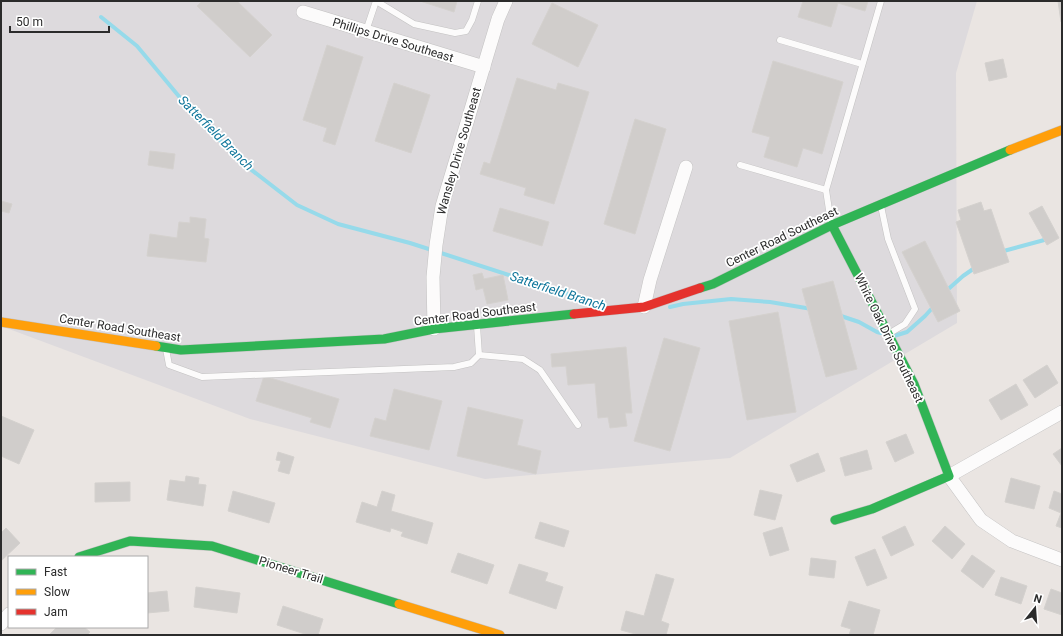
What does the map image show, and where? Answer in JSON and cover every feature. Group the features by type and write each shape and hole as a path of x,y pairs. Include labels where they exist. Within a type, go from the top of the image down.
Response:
{"street":[{"name":"Wansley Drive Southeast","path":"434,329 433,277 442,206 498,19 506,1"},
{"name":"Phillips Drive Southeast","path":"303,12 484,67"},
{"name":"Center Road Southeast","path":"1,322 182,350 384,339 434,329 644,307 712,284 832,225 1022,145 1062,130"},
{"path":"644,307 650,280 686,167"},
{"name":"White Oak Drive Southeast","path":"832,225 914,384 949,476 982,520 1012,541 1062,560"},
{"path":"835,520 872,509 949,476 1062,412"},
{"name":"Pioneer Trail","path":"82,556 130,541 212,546 500,635"},
{"path":"1,624 8,615"}],"lane":[{"path":"366,31 376,1 414,24 455,33 466,31 472,20 478,1"},
{"path":"832,225 826,190 881,1"},
{"path":"780,40 862,64"},
{"path":"740,165 826,190"},
{"path":"881,204 888,239 915,309 905,324 888,334"},
{"path":"166,348 169,365 202,377 454,367 471,363 479,355 477,325"},
{"path":"479,355 523,359 540,370 578,425"}],"shaded area":[{"path":"1,1 977,1 956,73 957,323 730,458 485,479 250,419 1,326"}],"building":[{"path":"202,1 237,1 272,35 250,57 197,6"},
{"path":"420,1 457,1 454,12"},
{"path":"803,1 868,1 865,11 838,3 831,27 798,17"},
{"path":"1058,1 1062,1 1062,22 1061,22"},
{"path":"552,3 598,25 578,67 532,44"},
{"path":"327,45 363,57 335,145 323,141 327,128 303,120"},
{"path":"1003,59 1007,77 989,81 985,63"},
{"path":"773,61 843,82 822,154 803,148 797,167 764,157 770,137 752,132"},
{"path":"517,78 556,90 558,83 589,92 554,204 524,195 526,188 480,174 484,162 490,164"},
{"path":"394,83 430,95 411,153 375,141"},
{"path":"635,119 666,129 635,234 604,224"},
{"path":"150,151 175,154 173,169 148,165"},
{"path":"1,201 12,204 9,213 1,211"},
{"path":"981,202 984,211 991,209 1009,262 974,274 956,222 961,220 958,210"},
{"path":"1042,206 1059,238 1047,245 1029,213"},
{"path":"500,208 549,222 542,246 493,231"},
{"path":"190,217 206,219 204,238 209,239 206,262 147,256 150,234 177,238 179,222 190,223"},
{"path":"925,241 960,311 938,322 902,252"},
{"path":"482,273 484,279 503,275 508,300 487,304 483,288 476,290 473,275"},
{"path":"833,281 857,369 826,377 802,289"},
{"path":"778,312 796,412 747,420 729,321"},
{"path":"664,338 700,348 670,451 634,441"},
{"path":"626,347 632,413 625,413 627,426 610,428 608,417 598,418 595,383 568,385 566,366 552,367 551,354"},
{"path":"1047,365 1058,383 1035,398 1023,380"},
{"path":"264,376 339,399 330,428 310,422 312,418 256,401"},
{"path":"1016,384 1028,405 1001,420 989,400"},
{"path":"394,389 442,401 429,450 370,436 375,418 386,421"},
{"path":"468,407 523,420 517,445 541,451 536,474 457,456"},
{"path":"1,416 34,430 19,464 1,456"},
{"path":"906,434 914,453 895,462 886,442"},
{"path":"1062,448 1062,466 1053,454"},
{"path":"867,450 872,469 845,476 840,458"},
{"path":"278,452 294,457 289,474 278,471 281,461 276,460"},
{"path":"818,453 825,471 797,482 790,465"},
{"path":"186,476 199,478 198,484 206,485 203,506 167,500 170,480 185,482"},
{"path":"1011,478 1040,486 1034,509 1005,502"},
{"path":"130,482 130,501 95,502 95,483"},
{"path":"760,490 782,495 775,520 754,515"},
{"path":"233,491 275,503 269,523 228,511"},
{"path":"382,491 395,495 391,511 433,523 427,544 401,536 403,532 391,528 390,532 356,522 362,502 377,507"},
{"path":"1054,491 1062,494 1062,528 1056,526 1061,513 1049,508"},
{"path":"540,522 569,531 564,547 535,538"},
{"path":"905,526 914,545 891,556 882,537"},
{"path":"945,526 965,544 952,559 932,541"},
{"path":"782,527 789,550 770,556 763,533"},
{"path":"6,528 20,543 1,561 1,533"},
{"path":"875,549 887,578 867,586 855,557"},
{"path":"458,553 494,565 487,584 451,572"},
{"path":"972,555 995,571 983,588 961,571"},
{"path":"811,558 836,561 834,578 809,575"},
{"path":"519,564 548,573 545,581 563,587 556,609 509,593"},
{"path":"656,574 674,579 661,621 669,624 666,635 639,635 621,630 626,611 644,616"},
{"path":"1001,577 1027,586 1021,604 995,595"},
{"path":"196,587 240,593 237,613 194,607"},
{"path":"1051,589 1062,593 1062,615 1044,609"},
{"path":"167,591 169,611 148,613 148,593"},
{"path":"849,601 880,610 873,635 849,635 851,629 841,626"},
{"path":"283,606 323,619 318,635 308,635 277,625"},
{"path":"56,628 85,628 90,632 87,635 50,634"}],"waterway":[{"name":"Satterfield Branch","path":"101,17 137,46 187,106 240,161 297,205 338,224 410,243 599,304"},
{"name":"Satterfield Branch","path":"1000,252 1048,239"},
{"name":"Satterfield Branch","path":"945,292 976,267"},
{"name":"Satterfield Branch","path":"670,307 683,304 731,299 770,302 812,309"},
{"name":"Satterfield Branch","path":"894,336 907,332 935,305"},
{"name":"Satterfield Branch","path":"838,315 859,322 881,333"}],"traffic: fast":[{"path":"700,288 713,284 832,225 1010,150"},
{"path":"832,225 914,384 949,476 872,509 835,520"},
{"path":"156,346 181,350 384,339 434,329 574,314"},
{"path":"82,556 130,541 212,546 399,604"}],"traffic: slow":[{"path":"1010,150 1062,130"},
{"path":"1,322 156,346"},
{"path":"399,604 500,635"}],"traffic: jam":[{"path":"574,314 644,307 700,288"}]}
